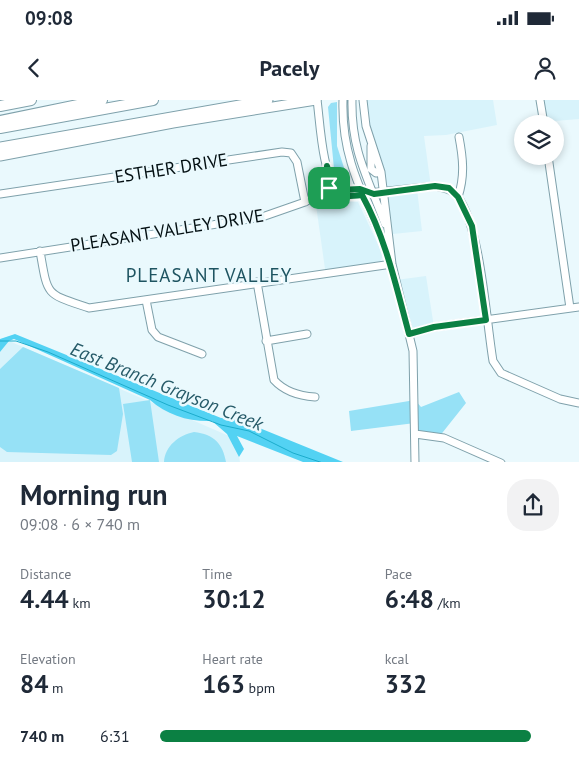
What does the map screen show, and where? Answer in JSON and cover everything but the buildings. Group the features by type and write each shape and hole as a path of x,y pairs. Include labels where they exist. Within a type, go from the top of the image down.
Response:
{"highway":[{"path":"0,106 31,100"},
{"path":"0,121 102,100"},
{"path":"0,128 154,100"}],"main road":[{"path":"0,147 268,100"},
{"path":"0,156 173,123 316,100"}],"street":[{"path":"316,100 329,188 340,196 361,192"},
{"path":"363,100 364,119 372,146 372,169 376,173 381,172 392,264 414,361 415,462"},
{"path":"540,100 542,115"},
{"path":"343,101 344,142 361,192 392,264"},
{"path":"352,101 354,140 360,163 389,234"},
{"path":"458,197 462,184 464,162 460,137"},
{"name":"ESTHER DRIVE","path":"0,194 282,152 292,153 297,162 305,202"},
{"path":"549,165 570,308"},
{"path":"327,166 332,183 336,188 374,194 435,186 449,188 458,197 472,226 492,361 501,373 560,399 579,403"},
{"name":"PLEASANT VALLEY DRIVE","path":"0,258 262,217 305,202 329,188"},
{"path":"40,251 46,285 54,296 88,308 257,282 392,264"},
{"path":"257,282 274,380 280,386 303,396 315,397"},
{"path":"146,300 152,330 158,337 202,354"},
{"path":"409,334 434,327 579,307"},
{"path":"266,341 307,334"},
{"path":"415,434 444,438 501,462"}],"shaded area":[{"path":"363,100 493,100 497,125 446,135 424,136 431,187 417,189 422,231 393,234 385,183"},
{"path":"540,100 579,100 579,119 564,120 564,115 542,115"},
{"path":"337,102 337,146 347,177 344,183 340,184 335,179 328,107 331,103"},
{"path":"325,193 340,202 358,202 383,255 380,263 381,269 326,276 315,198"},
{"path":"426,276 434,327 409,334 396,280"},
{"path":"15,334 221,418 239,416 257,427 343,462 303,462 237,436 244,449 239,457 227,434 212,421 187,419 171,414 150,400 14,339 9,341 0,352 0,339"},
{"path":"9,341 236,439 240,462 0,462 0,352"},
{"path":"23,347 119,388 123,414 117,451 111,455 7,452 0,447 0,369"},
{"path":"459,392 466,403 439,437 415,434 415,423 351,431 349,411 415,400 421,407"},
{"path":"150,400 159,462 132,462 123,404"},
{"path":"194,432 207,435 216,441 223,450 226,462 164,462 167,451 174,442 188,433"}],"waterway":[{"name":"East Branch Grayson Creek","path":"0,341 16,341 48,352 168,405 221,425 249,431 293,453 320,462"}],"district":[{"name":"PLEASANT VALLEY","path":"209,275"}],"route":[{"path":"327,166 332,183 339,190 360,189 374,194 435,186 449,188 458,197 472,226 486,320 434,327 409,334 392,264 373,216 362,195 344,197 332,192 329,188 326,178 327,166"}]}
